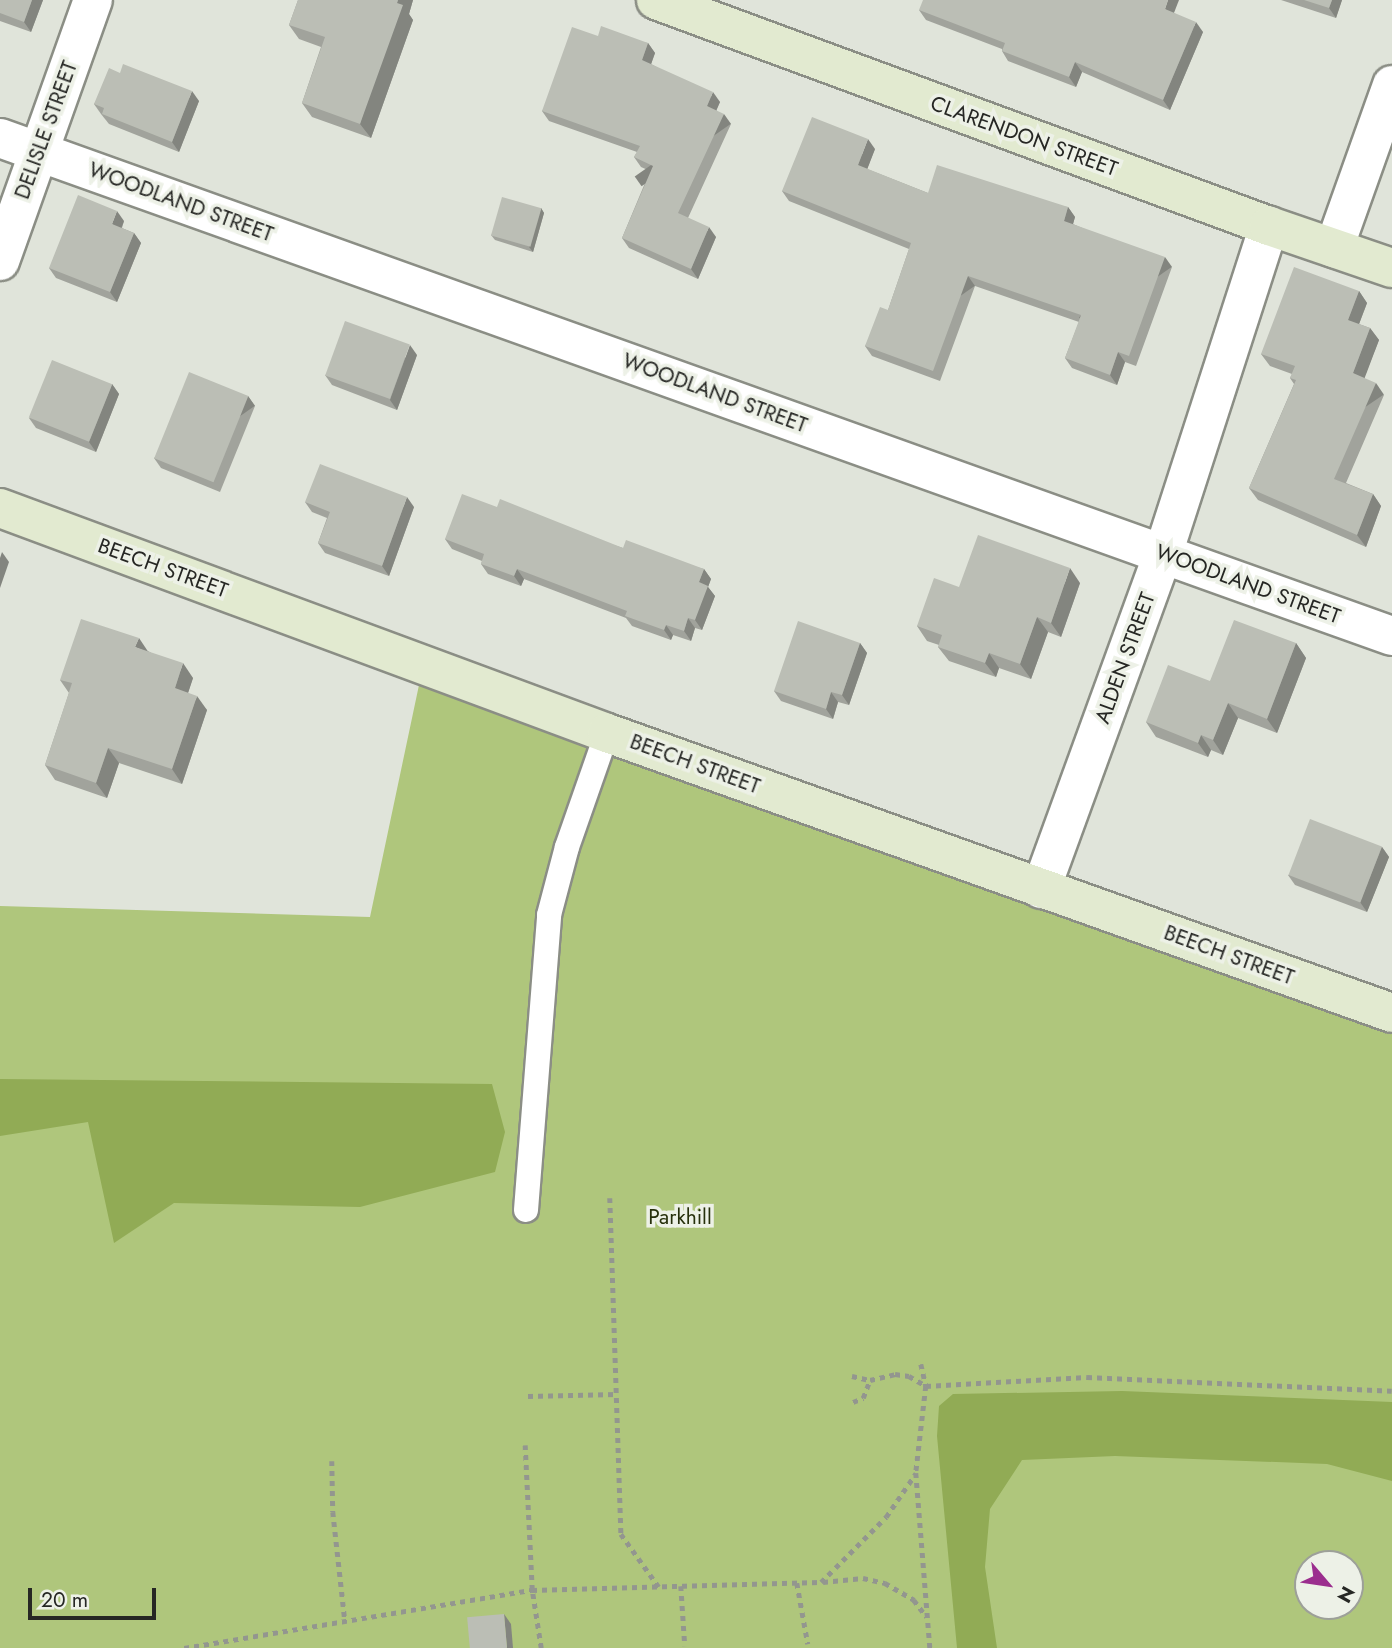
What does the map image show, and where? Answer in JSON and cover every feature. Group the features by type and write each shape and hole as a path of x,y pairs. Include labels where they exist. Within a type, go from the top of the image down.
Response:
{"street":[{"name":"DELISLE STREET","path":"0,261 93,0"},
{"name":"CLARENDON STREET","path":"656,0 1269,226 1392,268"},
{"path":"1334,248 1392,85"},
{"name":"WOODLAND STREET","path":"0,138 1392,636"},
{"name":"ALDEN STREET","path":"1041,889 1163,554 1269,226"},
{"name":"BEECH STREET","path":"0,508 607,733 1392,1013"}],"lane":[{"path":"526,1210 549,915 567,847 607,733"}],"path":[{"path":"610,1198 621,1534 659,1587"},
{"path":"922,1364 926,1386 916,1472 930,1648"},
{"path":"852,1376 870,1380 895,1374 909,1376 926,1386 1087,1377 1392,1391"},
{"path":"617,1378 624,1378"},
{"path":"853,1402 863,1398 870,1380"},
{"path":"527,1396 617,1394"},
{"path":"618,1412 624,1412"},
{"path":"524,1445 532,1590 541,1648"},
{"path":"332,1461 333,1512 345,1620"},
{"path":"821,1582 886,1517 916,1472"},
{"path":"184,1648 532,1590 797,1583 863,1578 885,1583 914,1600 927,1617"},
{"path":"797,1583 808,1644"},
{"path":"681,1586 685,1646"}],"green space":[{"name":"Parkhill","path":"423,666 1392,1013 1392,1648 0,1648 0,906 370,917"},
{"path":"0,1079 492,1084 505,1132 495,1172 360,1207 174,1203 114,1243 88,1122 0,1136"},
{"path":"1122,1391 1392,1402 1392,1481 1327,1464 1115,1456 1022,1460 990,1509 985,1567 997,1648 957,1648 937,1436 939,1406 953,1394"}],"building":[{"path":"0,0 32,0 24,22 0,13"},
{"path":"298,0 398,0 397,3 403,5 360,124 302,103 325,37 289,25"},
{"path":"923,0 1168,0 1165,9 1196,22 1163,100 1075,62 1069,77 1002,51 1005,43 919,10"},
{"path":"1304,0 1332,0 1329,8"},
{"path":"601,26 648,43 642,60 713,92 707,106 724,114 678,213 709,227 691,269 622,238 653,166 634,157 640,146 542,111 572,27 598,36"},
{"path":"123,64 192,91 172,142 102,114 104,108 94,104 109,68 120,73"},
{"path":"812,117 868,139 858,165 928,193 937,165 1068,207 1064,221 1165,257 1129,356 1118,352 1110,375 1065,358 1081,315 968,276 933,371 865,346 880,307 888,310 911,243 782,191"},
{"path":"78,195 117,211 112,224 134,233 110,292 49,268"},
{"path":"502,197 541,208 530,247 491,235"},
{"path":"1294,267 1359,291 1348,320 1370,328 1353,373 1376,383 1334,479 1373,494 1357,535 1249,488 1296,380 1290,378 1295,366 1261,354"},
{"path":"345,321 410,345 390,399 325,376"},
{"path":"52,360 112,384 89,442 29,417"},
{"path":"189,372 248,396 214,482 154,458"},
{"path":"320,464 407,497 382,566 318,543 330,512 305,502"},
{"path":"462,494 497,507 500,499 623,548 626,540 704,569 699,582 708,586 695,620 688,618 684,631 666,625 664,630 625,616 627,611 517,569 514,576 481,564 484,554 445,539"},
{"path":"978,535 1070,568 1051,623 1037,617 1020,664 989,653 985,663 938,647 942,635 917,626 934,578 959,587"},
{"path":"81,619 139,638 135,647 183,663 175,688 197,696 172,769 108,748 96,783 45,765 72,683 60,680"},
{"path":"1234,620 1296,643 1267,719 1228,703 1213,740 1201,735 1198,743 1146,722 1168,665 1210,681"},
{"path":"798,621 860,643 842,695 831,692 826,709 774,691"},
{"path":"1310,819 1382,847 1360,903 1288,875"},
{"path":"504,1614 507,1648 470,1648 467,1617"}]}
